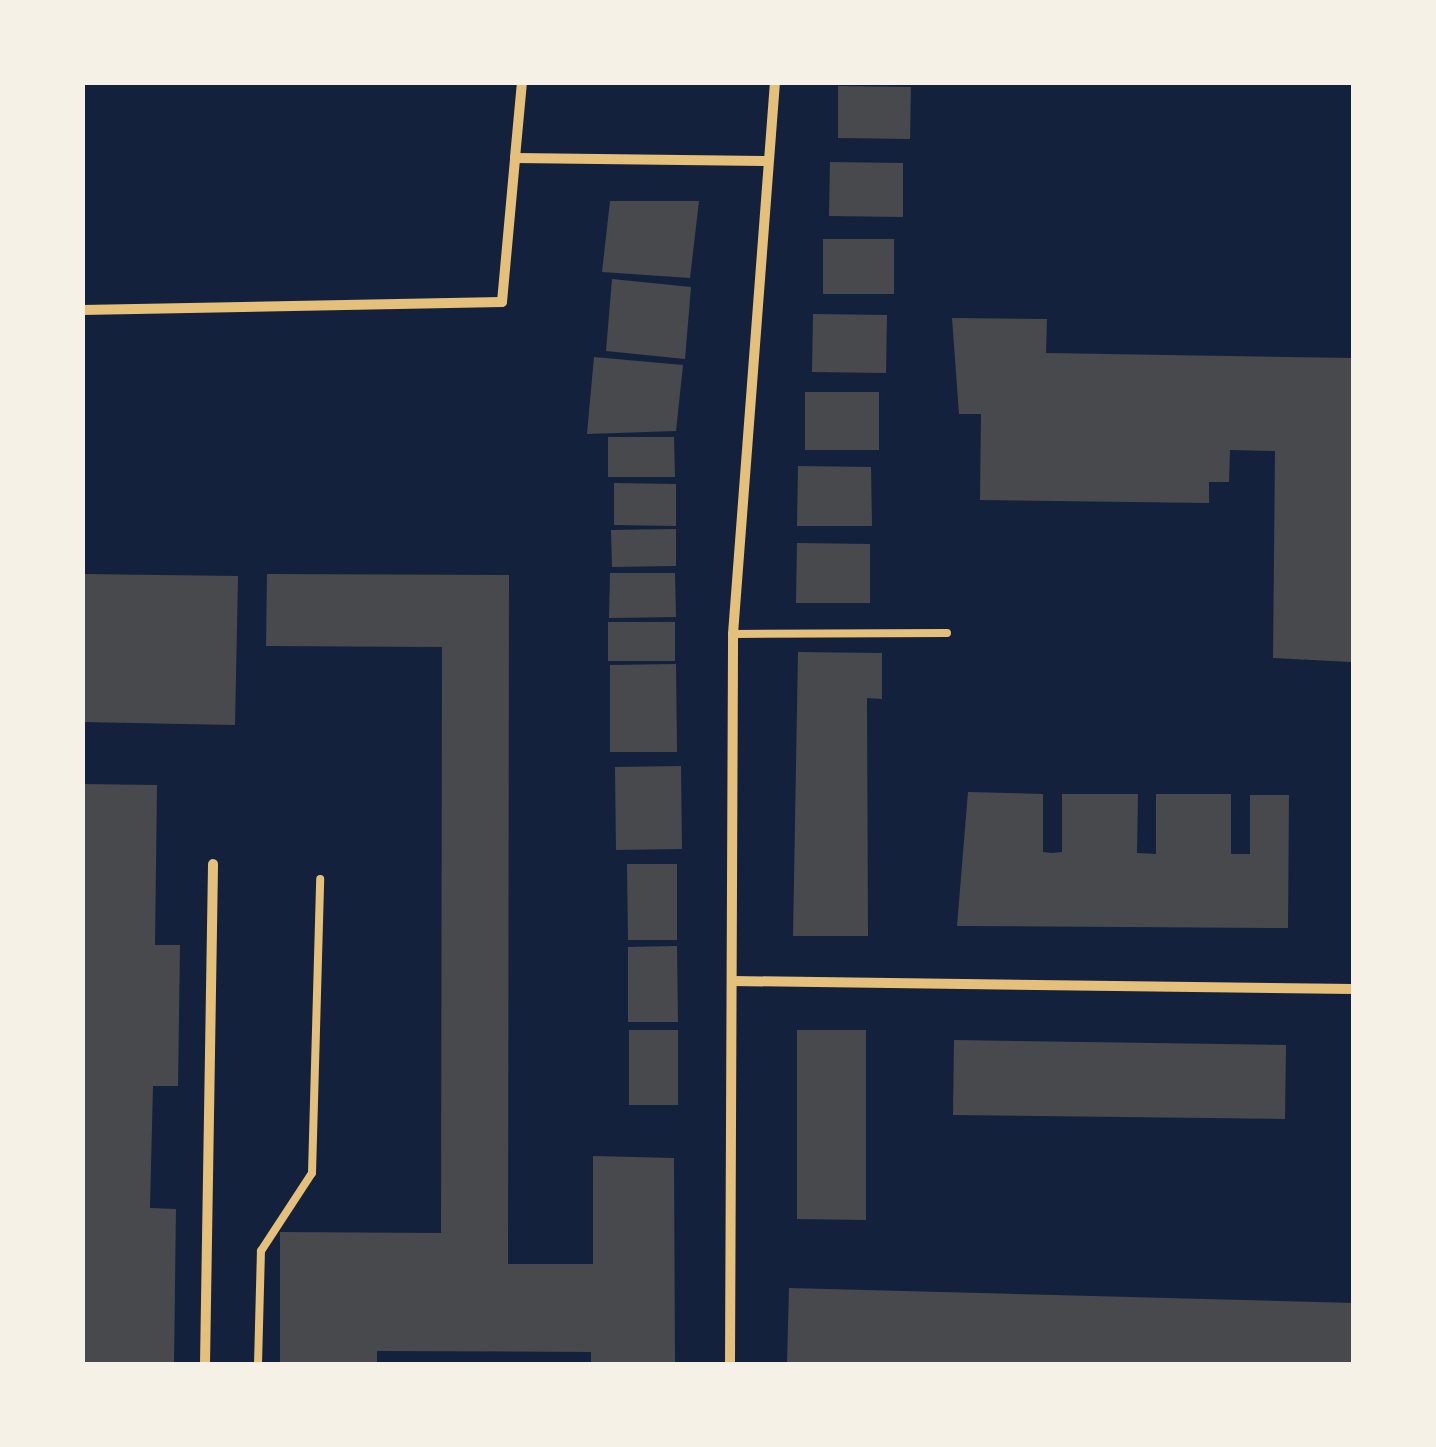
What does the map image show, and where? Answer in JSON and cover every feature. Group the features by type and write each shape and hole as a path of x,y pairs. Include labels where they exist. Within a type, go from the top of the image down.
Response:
{"street":[{"path":"82,310 502,302 522,82"},
{"path":"730,1364 732,634 775,82"},
{"path":"516,158 767,161"},
{"path":"204,1364 213,864"},
{"path":"732,981 1354,989"}],"lane":[{"path":"732,634 947,633"},
{"path":"258,1364 261,1251 312,1173 320,878"}],"building":[{"path":"838,86 911,87 910,139 838,138"},
{"path":"830,162 903,163 903,217 829,216"},
{"path":"610,201 699,201 690,278 602,272"},
{"path":"823,239 894,239 894,294 823,294"},
{"path":"612,279 691,287 685,359 606,351"},
{"path":"813,314 887,315 886,373 812,372"},
{"path":"952,318 1047,319 1046,353 1354,358 1351,662 1273,658 1275,451 1230,450 1229,482 1209,482 1209,503 980,500 981,414 959,414"},
{"path":"594,357 683,365 676,431 587,434"},
{"path":"805,392 879,392 879,450 805,450"},
{"path":"608,437 674,437 675,477 608,477"},
{"path":"798,466 871,467 872,526 797,526"},
{"path":"614,483 676,484 676,526 614,525"},
{"path":"676,529 676,566 612,567 611,530"},
{"path":"797,543 870,544 870,603 796,603"},
{"path":"610,573 675,573 676,617 609,618"},
{"path":"82,574 238,576 235,725 82,722"},
{"path":"267,574 509,575 508,1264 593,1264 593,1156 674,1158 675,1364 591,1364 591,1352 377,1351 377,1364 280,1364 280,1232 441,1233 442,647 266,646"},
{"path":"608,622 675,622 675,661 608,661"},
{"path":"798,652 882,653 882,699 867,698 868,936 793,936"},
{"path":"676,664 677,752 610,752 610,665"},
{"path":"681,766 682,849 616,850 615,767"},
{"path":"82,784 157,785 155,945 180,945 178,1086 153,1086 150,1208 176,1209 174,1364 82,1364"},
{"path":"968,792 1043,794 1043,852 1052,853 1062,852 1062,794 1138,794 1137,853 1156,854 1156,794 1231,794 1231,854 1250,854 1250,795 1289,795 1288,928 957,926"},
{"path":"627,864 677,864 677,940 628,940"},
{"path":"677,946 678,1022 628,1022 628,947"},
{"path":"629,1030 678,1030 678,1105 629,1105"},
{"path":"797,1030 866,1030 866,1220 797,1219"},
{"path":"954,1040 1286,1045 1285,1119 953,1115"},
{"path":"789,1288 1354,1303 1354,1364 787,1364"}]}
